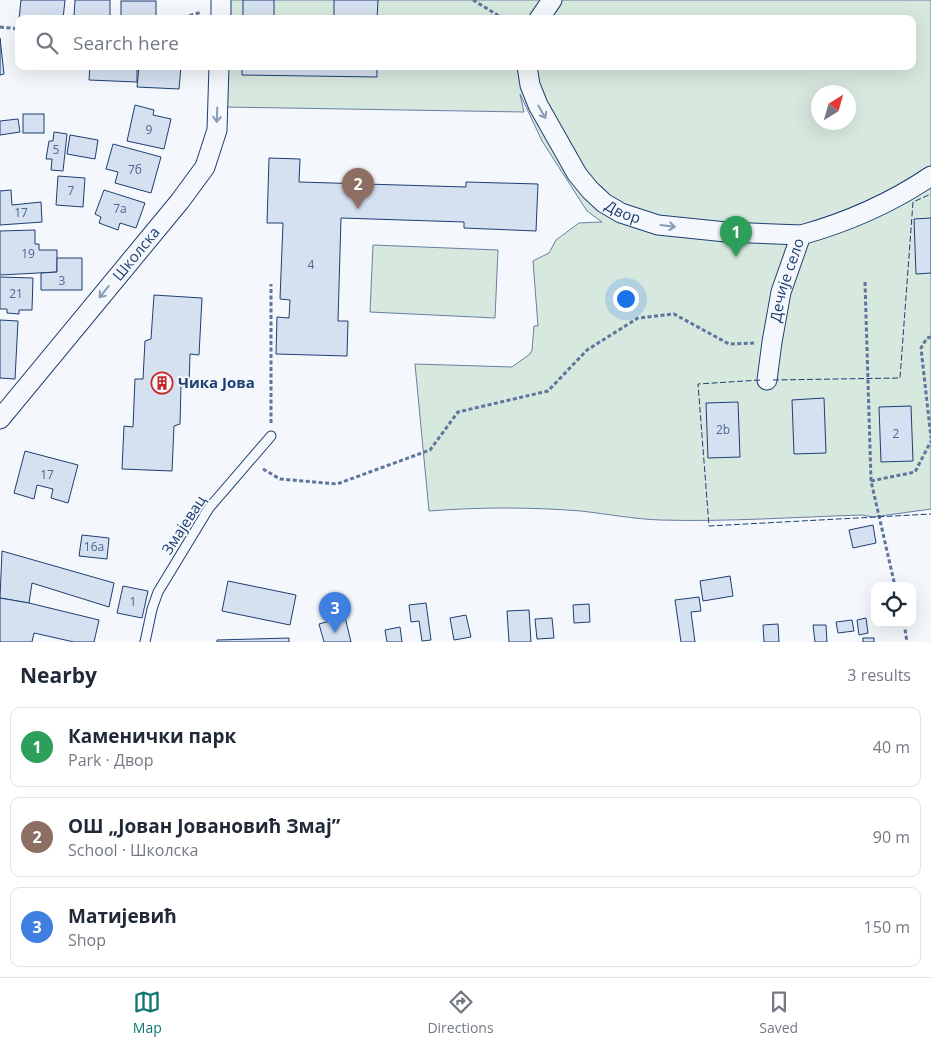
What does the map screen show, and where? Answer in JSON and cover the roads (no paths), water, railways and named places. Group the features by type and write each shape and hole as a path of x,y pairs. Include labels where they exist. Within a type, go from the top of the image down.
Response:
{"street":[{"path":"542,15 552,0"},
{"name":"Школска","path":"0,419 180,201 205,168 217,130 219,70"},
{"name":"Двор","path":"528,70 530,85 538,105 577,174 604,203 638,220 658,224 726,232 801,235"},
{"name":"Дечије село","path":"767,380 781,292 801,235 828,227 885,204 931,176"}],"lane":[{"name":"Змајевац","path":"145,642 152,609 158,592 209,508 271,436"}],"place":[{"name":"ОШ „Јован Јовановић Змај”","path":"358,209"},
{"name":"Каменички парк","path":"736,257"},
{"name":"Чика Јова","path":"162,383"},
{"name":"Матијевић","path":"335,633"}]}
